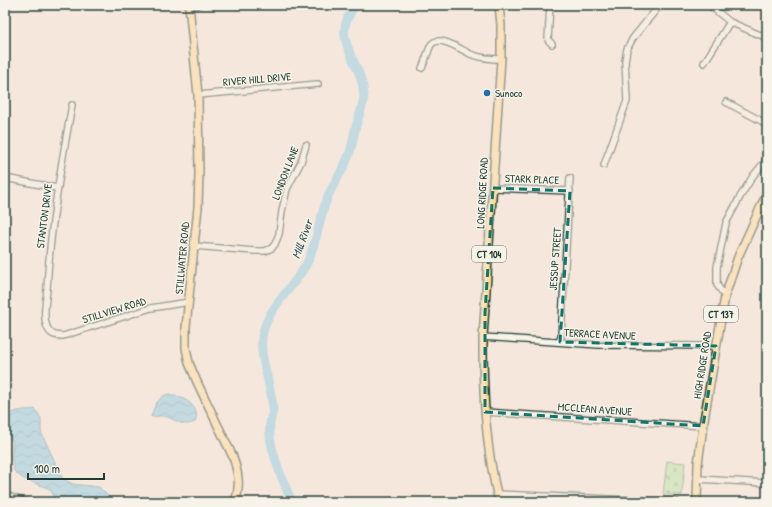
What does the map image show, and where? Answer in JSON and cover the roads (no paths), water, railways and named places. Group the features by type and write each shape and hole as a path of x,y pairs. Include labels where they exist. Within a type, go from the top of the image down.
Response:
{"main road":[{"name":"LONG RIDGE ROAD","path":"499,5 501,25 501,60 484,337 485,412 488,445 499,502"},
{"name":"STILLWATER ROAD","path":"189,6 198,94 199,174 198,207 186,339 189,363 237,468 239,490 236,502"},
{"name":"HIGH RIDGE ROAD","path":"697,502 698,464 724,296 738,257 767,193"}],"street":[{"path":"189,6 198,5"},
{"path":"550,5 548,40 552,44"},
{"path":"604,165 628,101 625,61 627,49 633,38 660,5"},
{"path":"709,5 730,22 767,38"},
{"path":"704,63 730,22"},
{"path":"422,68 431,45 436,41 448,43 474,56 501,60"},
{"name":"RIVER HILL DRIVE","path":"198,94 318,84"},
{"path":"726,102 767,124"},
{"name":"STANTON DRIVE","path":"48,330 45,315 57,188 72,105"},
{"name":"LONDON LANE","path":"194,246 254,251 265,251 272,248 279,234 287,189 301,162 306,145"},
{"path":"724,296 718,285 716,267 726,223 753,176 767,159"},
{"path":"5,178 57,188"},
{"name":"JESSUP STREET","path":"559,342 570,178"},
{"name":"STARK PLACE","path":"492,188 570,191"},
{"name":"STILLVIEW ROAD","path":"48,330 56,336 63,336 151,308 189,302"},
{"name":"TERRACE AVENUE","path":"484,337 599,345 716,346"},
{"name":"MCCLEAN AVENUE","path":"485,412 703,426"},
{"path":"698,479 767,483"},
{"path":"497,494 677,502"},
{"path":"5,495 26,502"}],"water":[{"path":"169,394 180,397 190,403 196,411 195,422 185,424 166,417 151,417 159,399"},
{"path":"35,409 41,418 41,432 63,479 73,484 99,487 114,502 57,502 50,489 22,478 14,471 12,457 13,441 5,432 7,419 9,415 17,411"}],"waterway":[{"name":"Mill River","path":"292,502 277,463 271,442 270,424 273,409 263,360 263,332 271,313 302,272 311,255 326,202 332,187 345,165 352,145 364,95 362,82 345,39 345,28 348,17 356,5"}],"place":[{"name":"Sunoco","path":"487,93"}]}
